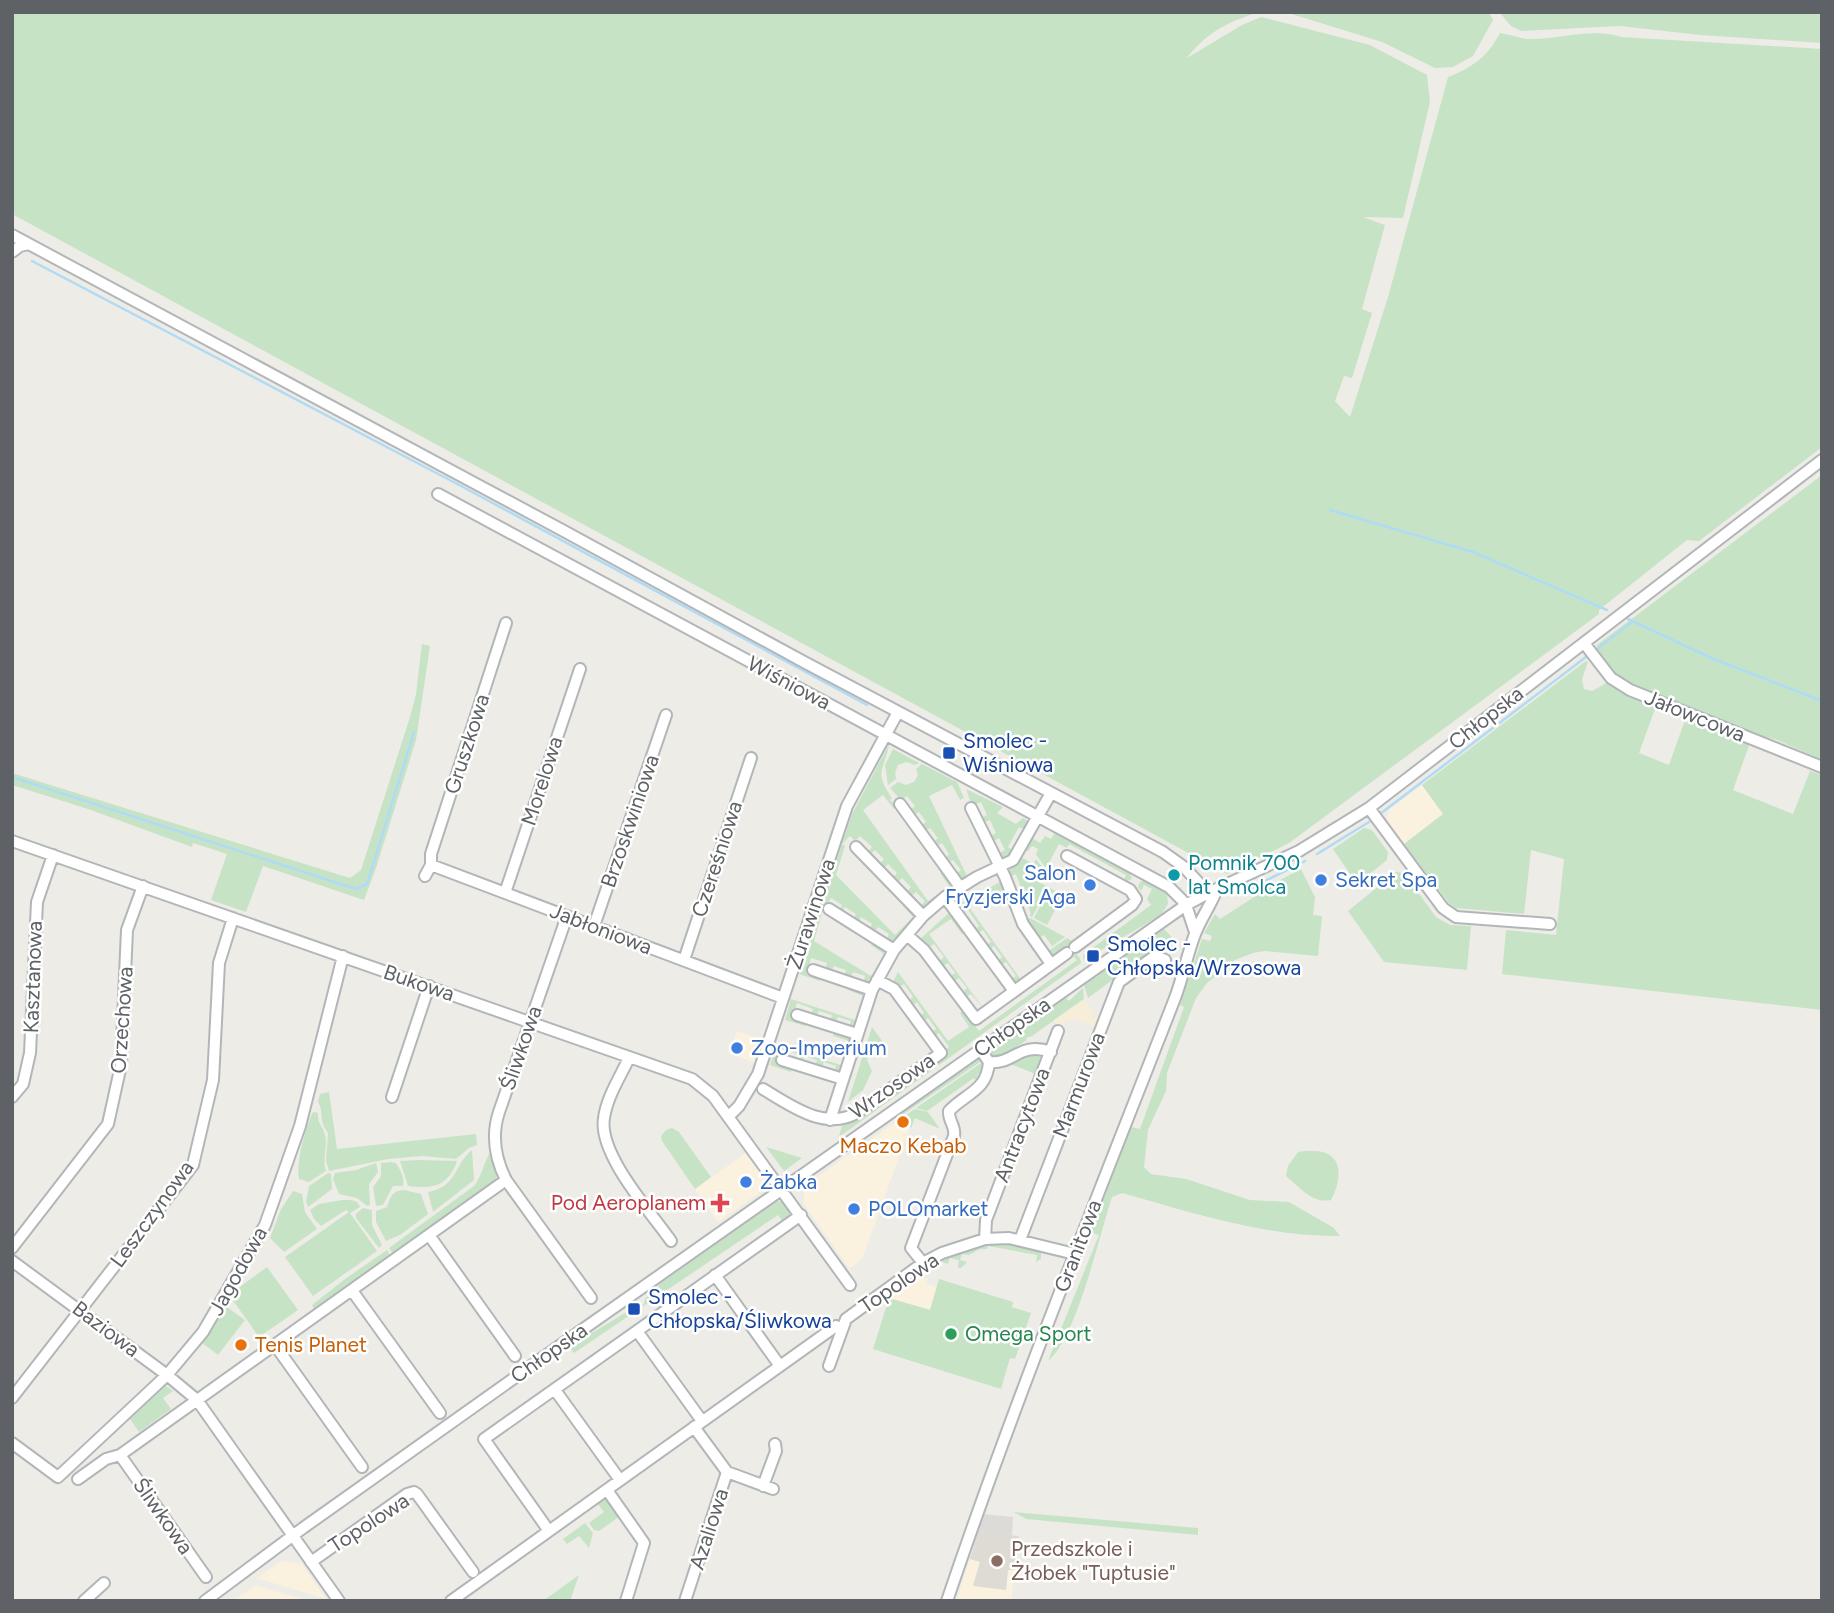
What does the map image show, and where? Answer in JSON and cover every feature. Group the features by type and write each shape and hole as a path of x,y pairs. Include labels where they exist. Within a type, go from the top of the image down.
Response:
{"street":[{"path":"12,235 1163,852 1212,891"},
{"path":"12,252 29,244"},
{"name":"Chłopska","path":"205,1601 293,1535 1184,903 1298,852 1369,808 1822,460"},
{"name":"Wiśniowa","path":"438,494 1145,874 1174,890 1184,903"},
{"name":"Gruszkowa","path":"431,865 431,854 506,623"},
{"name":"Jałowcowa","path":"1584,643 1611,678 1630,690 1822,767"},
{"name":"Morelowa","path":"505,893 580,669"},
{"name":"Żurawinowa","path":"729,1116 739,1106 758,1074 847,806 898,712"},
{"name":"Brzoskwiniowa","path":"594,926 666,715"},
{"name":"Czereśniowa","path":"684,960 751,758"},
{"name":"Wrzosowa","path":"830,1120 875,985 894,950 923,916 945,897 1013,860 1051,793"},
{"path":"900,804 960,887"},
{"path":"971,808 1000,866 1023,924 1051,964"},
{"path":"1369,808 1443,908 1456,917 1550,924"},
{"name":"Bukowa","path":"12,841 692,1079 707,1089 729,1116 850,1284"},
{"path":"856,847 923,916"},
{"name":"Kasztanowa","path":"12,1097 23,1084 30,1054 37,902 53,855"},
{"path":"906,935 924,950 976,1019 1132,905 1136,899 1130,890 1067,856"},
{"path":"425,877 431,865"},
{"name":"Jabłoniowa","path":"431,865 783,998"},
{"path":"1130,890 1145,874"},
{"name":"Orzechowa","path":"12,1248 108,1124 121,1065 127,930 143,886"},
{"name":"Granitowa","path":"947,1601 1075,1254 1175,998 1195,932 1208,911 1212,891"},
{"path":"945,897 1014,991"},
{"path":"1184,903 1195,932"},
{"path":"829,909 894,950"},
{"name":"Śliwkowa","path":"567,916 495,1126 496,1154 506,1180 591,1298"},
{"name":"Leszczynowa","path":"12,1398 192,1165 213,1080 219,963 233,918"},
{"name":"Jagodowa","path":"12,1443 58,1477 167,1375 203,1332 265,1225 300,1126 343,956"},
{"name":"Marmurowa","path":"1020,1240 1119,982 1155,956 1165,960"},
{"name":"Wrzosowa","path":"763,1088 797,1110 830,1120 844,1120 940,1053 894,989 813,970"},
{"path":"393,1097 429,986"},
{"path":"797,1015 858,1034"},
{"name":"Antracytowa","path":"985,1239 986,1220 1058,1031"},
{"name":"Antracytowa","path":"989,1062 1008,1059 1030,1048 1051,1052"},
{"path":"923,1263 911,1248 954,1136 949,1111 981,1087 989,1062 980,1049"},
{"path":"629,1058 607,1105 603,1122 604,1137 613,1159 671,1241"},
{"name":"Wrzosowa","path":"782,1060 842,1079"},
{"name":"Śliwkowa","path":"78,1479 106,1459 120,1455 353,1292 506,1180"},
{"path":"550,1531 484,1439 801,1214"},
{"path":"429,1235 515,1356"},
{"name":"Topolowa","path":"829,1366 846,1319 923,1263 942,1253 985,1239 1020,1240 1075,1254"},
{"name":"Baziowa","path":"12,1261 197,1400"},
{"path":"715,1275 780,1366"},
{"path":"353,1292 440,1413"},
{"name":"Topolowa","path":"451,1601 836,1326"},
{"path":"637,1331 698,1424"},
{"path":"275,1345 362,1467"},
{"path":"555,1390 620,1480"},
{"path":"197,1400 293,1535"},
{"name":"Azaliowa","path":"685,1601 727,1472 698,1424"},
{"path":"727,1472 768,1488 775,1444"},
{"name":"Śliwkowa","path":"120,1455 206,1577"},
{"path":"607,1490 644,1543 626,1601"},
{"name":"Topolowa","path":"311,1562 407,1494 414,1492 473,1572"},
{"name":"Topolowa","path":"293,1535 339,1601"},
{"path":"84,1601 103,1583"}],"shaded area":[{"path":"1422,785 1443,814 1404,844 1387,820 1389,810"},
{"path":"737,1031 763,1040 756,1063 729,1053"},
{"path":"903,1117 910,1127 862,1259 849,1268 803,1203 806,1185"},
{"path":"746,1153 769,1186 718,1222 695,1189"},
{"path":"916,1276 928,1279 926,1284 937,1287 930,1310 889,1298 890,1294"},
{"path":"984,1514 1013,1517 1012,1536 978,1532"},
{"name":"Przedszkole i Żłobek \"Tuptusie\"","path":"978,1532 1019,1536 1015,1570 1008,1570 1006,1590 973,1586 980,1562 970,1559"},
{"path":"970,1559 980,1562 973,1585 976,1586 1006,1590 1008,1569 1015,1570 1011,1601 956,1601"},
{"path":"282,1561 302,1564 326,1599 257,1578"},
{"path":"256,1585 308,1601 233,1601"}],"green space":[{"path":"12,12 1259,12 1219,29 1202,41 1187,58 1242,25 1261,17 1370,45 1427,75 1430,102 1403,218 1363,217 1385,225 1362,309 1372,313 1352,378 1344,376 1335,401 1350,417 1388,297 1448,77 1479,60 1491,48 1500,33 1539,39 1598,33 1621,37 1822,49 1822,447 1699,541 1687,540 1599,610 1599,614 1289,843 1227,874 12,214"},
{"path":"1285,12 1489,12 1493,20 1473,56 1453,67 1435,68 1382,42"},
{"path":"1499,12 1822,12 1822,43 1700,35 1620,26 1521,31 1511,26"},
{"path":"1822,475 1822,760 1775,739 1743,732 1617,679 1597,650 1597,645"},
{"path":"422,644 430,646 416,740 364,900 263,866 246,912 211,900 227,854 193,843 192,847 12,785 12,773 350,878 361,870 410,717 416,694"},
{"path":"1588,662 1582,679 1584,689 1592,691 1610,681 1655,704 1639,753 1669,765 1686,717 1750,743 1733,790 1793,814 1810,771 1822,775 1822,1010 1502,974 1506,930 1556,935 1564,859 1531,850 1524,914 1456,908 1449,903 1404,844 1443,814 1422,785"},
{"path":"889,744 881,775 892,798 890,800 897,806 894,809 883,795 863,810 928,901 949,886 928,906 920,907 925,901 916,892 910,897 906,893 911,887 902,878 897,883 892,879 897,873 888,864 883,869 879,865 884,859 875,850 869,855 867,853 872,847 860,836 855,841 850,836 842,844 852,814"},
{"path":"893,749 919,763 915,765 906,762 898,765 896,779 888,785 885,765"},
{"path":"922,764 957,782 964,798 960,800 952,785 929,796 967,876 961,880 955,875 961,870 953,860 947,864 944,859 949,854 942,843 935,847 932,843 938,838 930,828 924,832 920,826 926,822 919,812 912,816 909,811 915,806 907,796 901,800 890,788 898,782 906,785 914,782 918,775 916,769"},
{"path":"966,789 1003,807 997,813 1016,824 1023,818 1028,821 1025,830 1019,827 1008,847 1014,851 1012,855 1004,859 998,854 1005,850 999,838 992,842 990,836 996,833 990,820 983,823 981,818 987,815 981,802 974,805 971,803"},
{"path":"1364,828 1372,830 1388,852 1387,860 1357,884 1333,849"},
{"path":"1055,832 1129,872 1132,878 1123,882 1126,875 1069,844 1067,848 1059,844 1046,868 1036,855 1038,849 1032,846 1028,851 1025,850 1032,838 1040,843 1045,836 1051,839"},
{"path":"842,844 845,846 836,875 895,935 913,917 895,941 886,940 889,934 878,927 874,933 869,930 872,924 861,917 858,923 853,920 856,914 845,907 841,913 839,911 842,905 831,898 822,913 814,941 871,976 884,954 871,945 873,942 883,948 885,954 871,982 863,983 865,976 853,972 850,979 844,977 846,970 834,966 831,972 825,970 827,963 811,958 807,973 821,977 820,981 799,974"},
{"path":"1021,857 1033,864 1036,859 1045,871 1039,882 1048,887 1032,917 1029,915 1031,914 1027,902 1020,905 1018,899 1024,896 1016,874 1009,877 1007,873"},
{"path":"1301,869 1315,897 1313,915 1322,916 1318,956 1265,951 1253,953 1235,960 1207,983 1196,998 1167,1073 1166,1091 1148,1130 1144,1167 1151,1174 1186,1179 1250,1200 1289,1202 1334,1228 1340,1236 1285,1233 1203,1216 1122,1193 1112,1197 1078,1309 1059,1349 1048,1361 1099,1235 1090,1232 1131,1127 1140,1129 1184,1007 1180,1005 1202,939 1210,941 1212,936 1204,933 1215,914 1220,919"},
{"path":"943,871 950,885 940,873"},
{"path":"1396,872 1404,873 1436,917 1450,925 1471,926 1467,970 1384,962 1348,911"},
{"path":"1146,880 1167,894 1168,904 1161,915 1084,960 1083,955 1151,905 1147,899 1152,889 1144,885 1141,891 1138,887 1140,882"},
{"path":"1002,881 1010,900 1000,906 990,892 969,907 1021,980 1016,983 1010,981 1016,976 1006,962 999,966 997,962 1002,957 994,946 988,950 985,946 991,942 983,930 976,934 974,930 979,926 967,908 960,912 956,906"},
{"path":"1050,888 1063,895 1047,925 1034,918"},
{"path":"906,903 913,910 913,917 903,906"},
{"path":"951,911 965,931 962,934 951,919 929,934 983,1008 971,994 964,998 961,993 967,988 959,978 953,982 949,977 955,973 948,963 941,967 938,962 944,957 934,944 928,948 919,940"},
{"path":"1030,918 1065,937 1052,946 1044,935 1038,939 1026,919"},
{"path":"1164,929 1175,940 1166,945 1163,943 1088,998 1084,985"},
{"path":"1067,938 1074,942 1069,947 1080,958 1081,963 839,1137 842,1125 855,1121 945,1055 943,1051 949,1047 939,1033 933,1037 930,1033 936,1029 928,1018 922,1022 919,1017 924,1013 917,1002 911,1006 907,1002 913,997 904,984 897,988 892,984 898,972 948,1041 969,1027 960,1013 963,1010 979,1031 1077,960 1065,948 1056,955 1047,952"},
{"path":"850,986 865,994 853,1028 849,1028 851,1021 838,1017 835,1024 830,1022 832,1015 819,1011 816,1018 811,1016 813,1009 797,1003 792,1020 807,1022 805,1026 785,1020 791,999 855,1020 863,996 848,990"},
{"path":"1083,988 1084,999 1026,1038 1027,1040 1004,1055 994,1057 991,1054 990,1049 1056,1001 1066,998 1069,1001"},
{"path":"872,1027 885,1045 883,1050 876,1049 876,1043 872,1044 874,1050 869,1053 867,1060 872,1071 863,1090 848,1102"},
{"path":"835,1031 847,1035 851,1040 843,1064 838,1071 834,1073 836,1066 824,1062 821,1069 815,1067 817,1060 804,1056 802,1063 796,1061 798,1054 782,1049 778,1064 792,1067 791,1072 770,1065 776,1045 841,1065 849,1041 833,1036"},
{"path":"1021,1055 1041,1057 1035,1074 1011,1064"},
{"path":"979,1057 983,1060 902,1115 898,1113"},
{"path":"984,1061 983,1070 976,1081 974,1078 927,1111 916,1108"},
{"path":"329,1092 337,1149 476,1134 477,1145 456,1159 422,1156 388,1159 329,1171 326,1161 328,1133 318,1102 320,1094"},
{"path":"915,1109 928,1112 940,1129 915,1118 911,1128 903,1117"},
{"path":"313,1112 318,1113 318,1120 325,1135 326,1171 309,1182 299,1179 299,1164 304,1136"},
{"path":"672,1128 679,1132 711,1177 695,1189 662,1141 661,1136"},
{"path":"766,1147 802,1158 784,1171"},
{"path":"472,1150 474,1180 433,1212 428,1192 445,1185"},
{"path":"491,1150 497,1172 496,1180 394,1255 389,1248 474,1186"},
{"path":"1298,1152 1325,1153 1337,1163 1338,1182 1331,1200 1312,1197 1286,1176 1288,1166"},
{"path":"400,1161 457,1161 444,1181 425,1187 408,1186"},
{"path":"376,1163 378,1172 369,1184 370,1205 367,1206 357,1198 339,1194 333,1179 335,1173"},
{"path":"381,1163 396,1163 401,1171 403,1186 393,1186 383,1205 376,1206 373,1187 381,1176"},
{"path":"328,1173 331,1174 332,1189 308,1207 306,1202 309,1186"},
{"path":"404,1190 421,1194 428,1214 400,1235 386,1241 376,1222 376,1211 387,1207 394,1193"},
{"path":"293,1191 302,1194 305,1212 317,1229 284,1252 270,1238 281,1209"},
{"path":"353,1200 359,1204 360,1207 350,1213 377,1251 313,1296 285,1257 349,1212 346,1210 321,1226 310,1210 319,1204"},
{"path":"781,1201 792,1213 783,1222 778,1215 574,1353 569,1347 628,1311 634,1311 644,1304 645,1299 661,1283 774,1202"},
{"path":"363,1208 372,1210 372,1225 382,1245 379,1248 356,1218 356,1214"},
{"path":"1006,1244 1041,1252 1041,1259 1036,1262 1037,1255 988,1246 987,1249 980,1249 969,1255 962,1254 960,1260 967,1262 961,1268 958,1268 959,1260 950,1258 948,1264 942,1262 944,1259 989,1245"},
{"path":"387,1250 391,1257 315,1312 312,1305"},
{"path":"267,1267 298,1310 259,1337 229,1295"},
{"name":"Omega Sport","path":"939,1279 1013,1302 1012,1307 1031,1313 1015,1359 1010,1358 1001,1389 873,1349 889,1298 930,1310"},
{"path":"224,1305 245,1320 218,1355 201,1342"},
{"path":"165,1385 173,1391 163,1398 171,1409 139,1432 130,1419"},
{"path":"603,1499 609,1501 620,1516 599,1531 594,1530 589,1523 604,1512 597,1503"},
{"path":"1014,1512 1198,1528 1198,1535 1026,1519"},
{"path":"585,1523 593,1533 589,1548 579,1536 567,1544 563,1539"},
{"path":"579,1575 570,1601 543,1601"}],"sand":[{"path":"1084,999 1094,1013 1092,1018 1096,1016 1099,1019 1096,1027 1074,1019 1066,1022 1063,1028 1058,1026 1054,1020"}],"waterway":[{"path":"32,261 463,487 867,705"},
{"path":"1330,510 1473,552 1607,610"},
{"path":"1628,619 1709,657 1822,701"},
{"path":"1597,649 1633,621"},
{"path":"1380,814 1586,657"},
{"path":"12,777 356,889 367,884 414,732"},
{"path":"1317,854 1369,822"},
{"path":"1243,892 1305,861"}],"place":[{"name":"Smolec - Wiśniowa","path":"949,753"},
{"name":"Pomnik 700 lat Smolca","path":"1174,875"},
{"name":"Sekret Spa","path":"1321,880"},
{"name":"Salon Fryzjerski Aga","path":"1090,885"},
{"name":"Smolec - Chłopska/Wrzosowa","path":"1093,956"},
{"name":"Zoo-Imperium","path":"737,1048"},
{"name":"Maczo Kebab","path":"903,1122"},
{"name":"Żabka","path":"746,1182"},
{"name":"Pod Aeroplanem","path":"720,1203"},
{"name":"POLOmarket","path":"854,1209"},
{"name":"Smolec - Chłopska/Śliwkowa","path":"634,1309"},
{"name":"Omega Sport","path":"951,1334"},
{"name":"Tenis Planet","path":"241,1345"},
{"name":"Przedszkole i Żłobek \"Tuptusie\"","path":"997,1561"}]}
